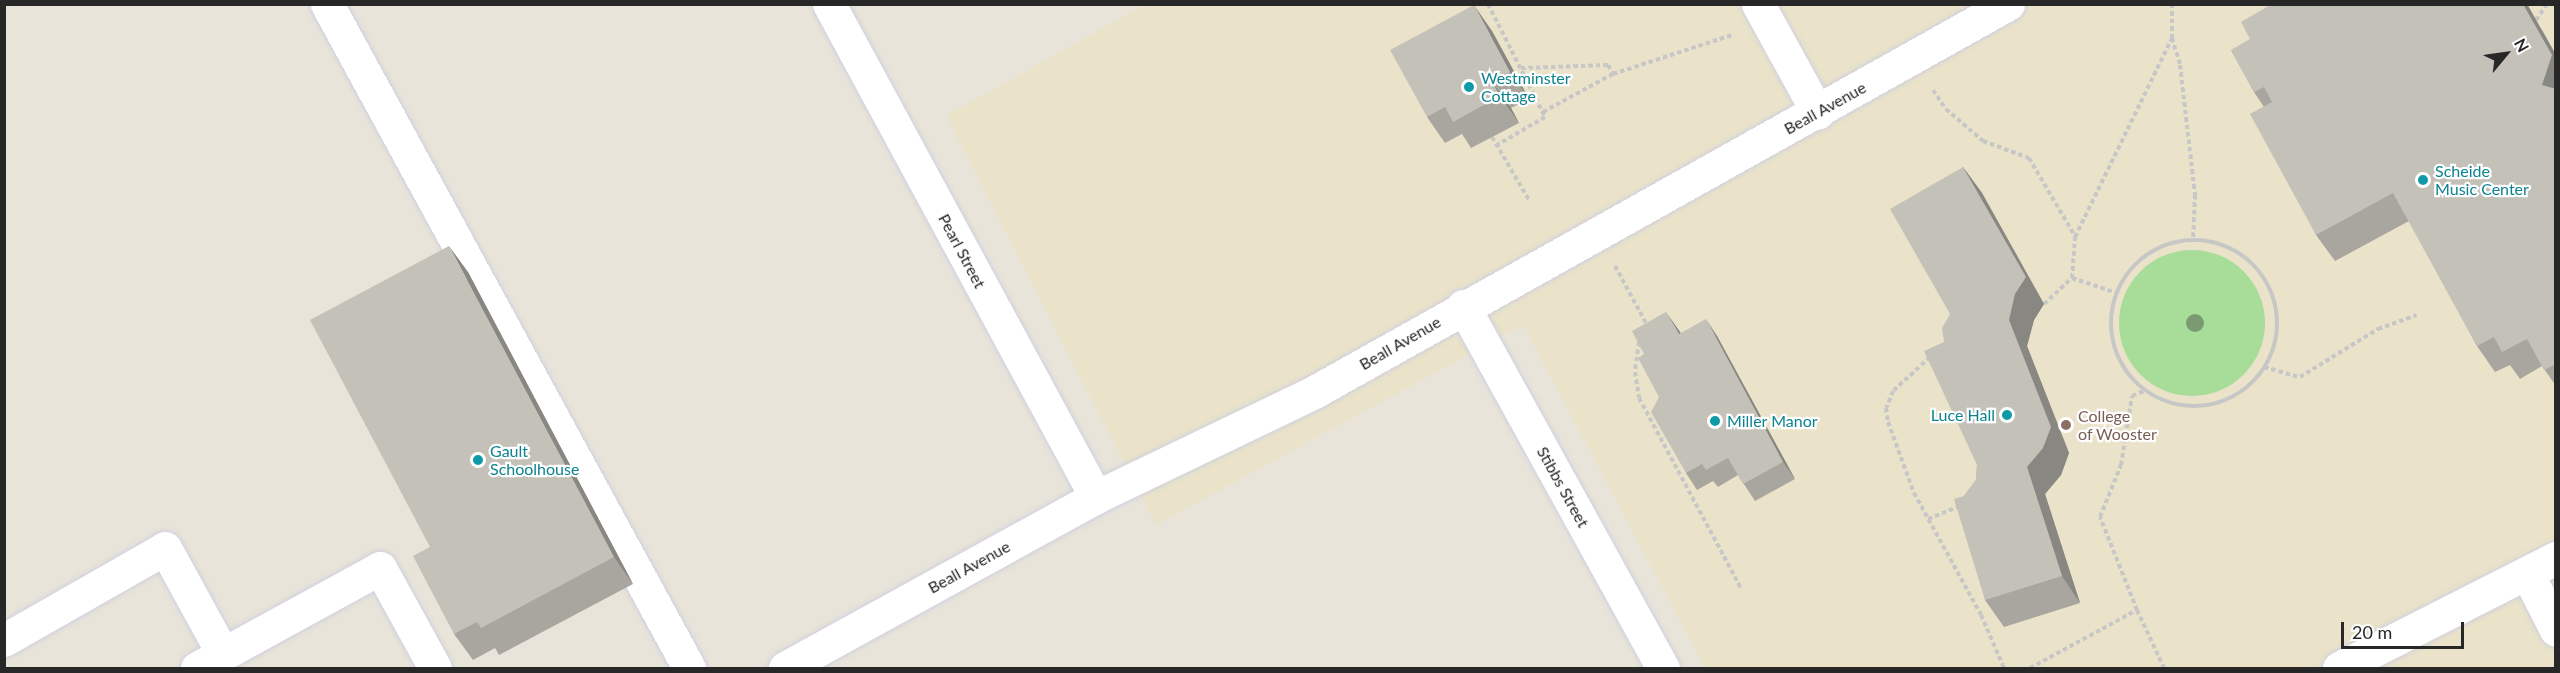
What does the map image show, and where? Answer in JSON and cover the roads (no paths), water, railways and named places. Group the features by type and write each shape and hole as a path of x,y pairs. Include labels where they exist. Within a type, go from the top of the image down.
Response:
{"street":[{"path":"327,4 689,669"},
{"name":"Pearl Street","path":"828,4 1096,497"},
{"path":"1758,4 1818,113"},
{"name":"Beall Avenue","path":"785,669 1096,497 1316,391 1463,306 1818,113 2008,4"},
{"name":"Stibbs Street","path":"1463,306 1663,669"},
{"path":"4,640 165,548 210,661 380,568 435,669"},
{"path":"2339,669 2556,558"},
{"path":"2527,573 2556,630"}],"place":[{"name":"Westminster Cottage","path":"1469,87"},
{"name":"Scheide Music Center","path":"2423,180"},
{"name":"Luce Hall","path":"2007,415"},
{"name":"Miller Manor","path":"1715,421"},
{"name":"College of Wooster","path":"2066,425"},
{"name":"Gault Schoolhouse","path":"478,460"}]}
